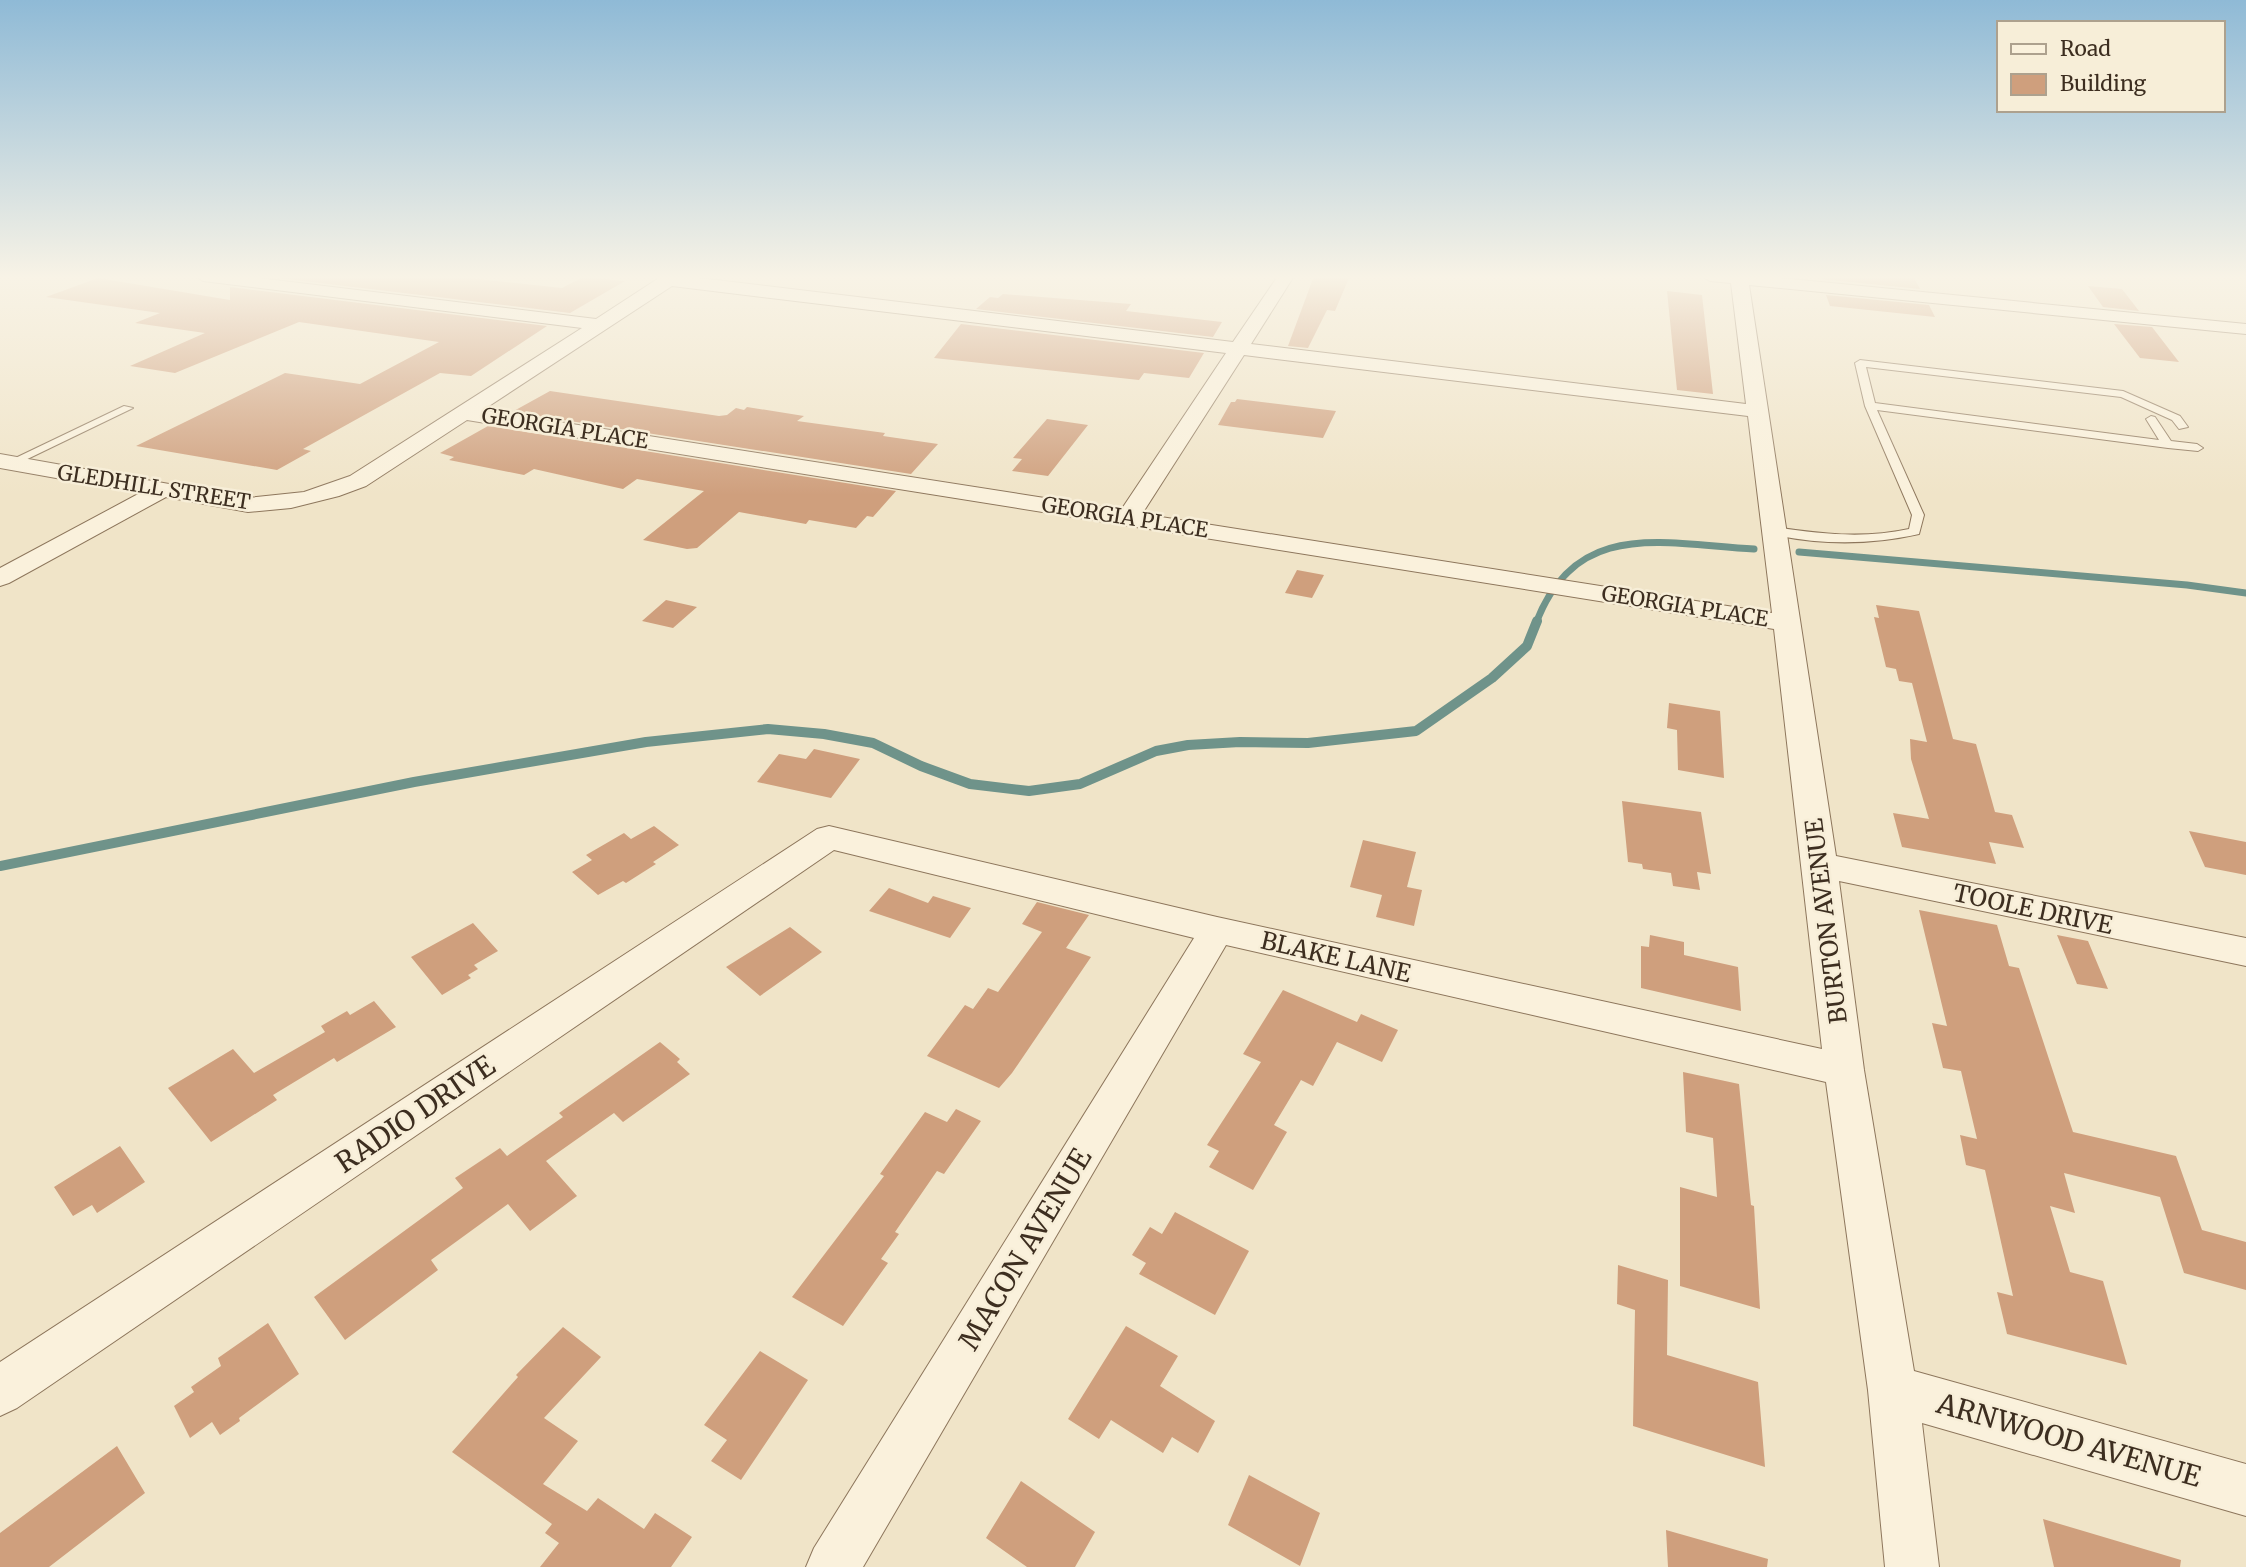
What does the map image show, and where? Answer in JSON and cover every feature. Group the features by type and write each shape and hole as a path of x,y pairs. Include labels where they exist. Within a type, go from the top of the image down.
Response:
{"street":[{"name":"GLEDHILL STREET","path":"6,462 228,502 270,505 324,495 348,485 465,413 561,349"},
{"path":"1128,517 1238,349"},
{"path":"1239,349 1756,411"},
{"name":"BURTON AVENUE","path":"1744,349 1756,411 1821,865 1844,1070 1893,1390 1912,1567"},
{"name":"GEORGIA PLACE","path":"465,413 1785,623"},
{"path":"0,578 160,491"},
{"name":"BLAKE LANE","path":"829,837 1217,930 1844,1070"},
{"name":"RADIO DRIVE","path":"0,1391 829,837"},
{"name":"TOOLE DRIVE","path":"1821,865 2246,952"},
{"name":"MACON AVENUE","path":"833,1567 1217,930"},
{"name":"ARNWOOD AVENUE","path":"1893,1390 2246,1490"}],"lane":[{"path":"1774,531 1830,540 1886,539 1915,531 1918,515 1870,405 1860,363 2123,394 2176,418 2183,427"},
{"path":"1870,405 2199,449 2197,447"},
{"path":"6,462 128,408"},
{"path":"2151,419 2168,445"}],"building":[{"path":"168,349 233,349 175,373 130,366"},
{"path":"426,349 512,349 471,376 440,373 303,449 311,451 277,470 136,446 285,373 360,384"},
{"path":"941,349 1172,349 1204,353 1189,378 1144,373 1139,380 934,358"},
{"path":"1673,349 1708,349 1713,394 1677,390"},
{"path":"2133,349 2169,349 2179,362 2140,358"},
{"path":"550,391 719,416 727,415 736,408 744,410 747,407 804,416 797,421 885,433 883,436 938,444 911,474 512,412"},
{"path":"1237,399 1336,411 1323,438 1218,425 1231,402"},
{"path":"1047,419 1088,425 1048,476 1012,471 1022,459 1013,458"},
{"path":"488,426 896,491 873,517 867,516 856,528 809,520 806,524 739,512 697,548 687,549 643,540 704,491 637,479 623,489 534,469 524,475 449,460 454,457 440,453"},
{"path":"1297,570 1324,575 1312,598 1285,593"},
{"path":"666,600 697,607 673,628 642,621"},
{"path":"1876,605 1919,611 1953,739 1976,744 1995,812 2012,815 2024,848 1989,842 1996,864 1902,847 1893,813 1929,819 1911,759 1910,739 1927,742 1912,683 1899,681 1896,669 1886,667 1874,617 1879,618"},
{"path":"1669,703 1720,711 1724,778 1678,770 1677,730 1667,728"},
{"path":"814,749 860,759 831,798 757,782 779,754 806,759"},
{"path":"1622,801 1701,812 1711,874 1697,872 1700,890 1673,886 1671,873 1643,869 1642,864 1628,862"},
{"path":"654,826 679,845 626,883 623,881 598,895 572,872 592,860 586,855 624,833 631,839"},
{"path":"2189,831 2246,842 2246,875 2205,867"},
{"path":"1363,840 1416,852 1407,887 1422,890 1414,926 1376,917 1382,895 1350,887"},
{"path":"889,888 928,903 933,896 971,908 950,938 869,911"},
{"path":"1037,902 1089,915 1066,948 1091,957 999,1088 927,1056 965,1005 973,1009 988,988 998,992 1042,932 1022,924"},
{"path":"1919,910 1997,925 2009,966 2019,968 2073,1132 2176,1156 2202,1230 2246,1242 2246,1290 2184,1273 2160,1197 2064,1173 2075,1213 2050,1206 2070,1272 2103,1281 2127,1365 2007,1334 1997,1292 2013,1296 1985,1170 1966,1165 1960,1135 1977,1139 1961,1071 1943,1068 1932,1023 1947,1026"},
{"path":"473,923 498,951 474,965 478,969 468,975 471,978 442,995 411,957"},
{"path":"790,927 822,952 760,996 726,967"},
{"path":"1650,935 1684,942 1684,955 1738,967 1741,1011 1641,988 1641,946 1649,947"},
{"path":"2057,935 2088,941 2108,989 2077,984"},
{"path":"1283,990 1357,1022 1361,1014 1398,1030 1382,1062 1337,1042 1313,1086 1301,1080 1274,1125 1287,1132 1253,1190 1209,1167 1219,1151 1207,1145 1261,1062 1243,1054"},
{"path":"374,1001 396,1027 337,1062 334,1058 273,1095 277,1100 211,1142 168,1088 233,1049 254,1073 325,1032 321,1026 347,1011 350,1015"},
{"path":"660,1042 680,1059 677,1062 690,1074 623,1122 614,1113 546,1161 577,1196 530,1231 508,1204 431,1260 438,1270 345,1340 314,1297 463,1188 455,1178 500,1148 507,1156 563,1117 559,1113"},
{"path":"1683,1072 1739,1084 1751,1205 1754,1206 1760,1309 1680,1286 1680,1187 1717,1197 1713,1138 1686,1132"},
{"path":"956,1109 981,1121 944,1174 937,1171 895,1232 899,1234 881,1259 888,1263 843,1326 792,1297 884,1176 880,1174 925,1112 947,1122"},
{"path":"120,1146 145,1182 97,1213 92,1205 73,1216 54,1187"},
{"path":"1175,1212 1249,1251 1215,1315 1139,1274 1146,1263 1132,1255 1150,1227 1162,1234"},
{"path":"1618,1265 1668,1280 1667,1355 1758,1382 1765,1467 1633,1426 1635,1310 1617,1304"},
{"path":"268,1323 299,1374 220,1435 212,1422 190,1438 174,1406 194,1392 191,1387 221,1366 218,1358"},
{"path":"1126,1326 1178,1356 1160,1386 1215,1421 1198,1453 1172,1437 1163,1453 1111,1420 1099,1439 1068,1419"},
{"path":"563,1327 601,1357 544,1418 578,1441 543,1484 587,1511 598,1498 644,1529 655,1513 692,1537 671,1567 540,1567 559,1543 545,1533 552,1524 452,1452 518,1377 516,1375"},
{"path":"760,1351 808,1380 741,1480 711,1461 727,1440 704,1425"},
{"path":"117,1446 145,1493 49,1567 0,1567 0,1533"},
{"path":"1249,1475 1320,1513 1300,1566 1228,1525"},
{"path":"1021,1481 1095,1532 1075,1567 1027,1567 986,1538"},
{"path":"2043,1519 2181,1560 2180,1567 2054,1567"},
{"path":"1666,1530 1768,1559 1767,1567 1668,1567"}],"waterway":[{"path":"1537,621 1553,589 1574,566 1599,552 1626,545 1656,543 1754,549"},
{"path":"1799,552 2187,585 2246,593"},
{"path":"0,866 414,782 646,742 768,729 824,734 873,743 921,766 970,784 1029,791 1080,784 1156,751 1188,745 1240,742 1308,743 1416,731 1492,678 1527,646 1537,621"}]}
